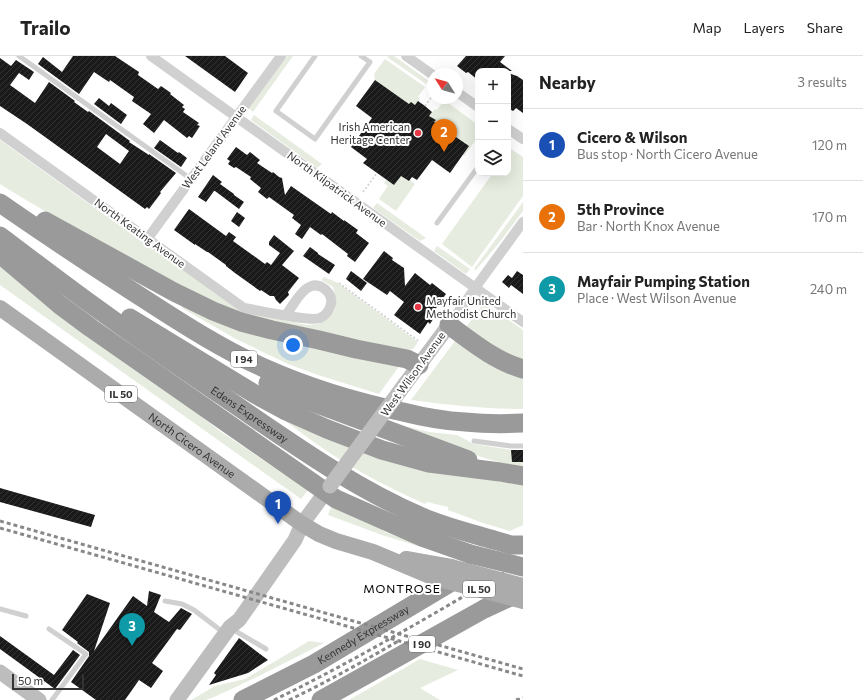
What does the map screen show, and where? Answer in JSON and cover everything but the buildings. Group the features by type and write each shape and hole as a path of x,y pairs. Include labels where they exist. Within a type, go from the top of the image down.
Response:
{"highway":[{"path":"0,198 28,210 174,292 213,312 241,322 272,330 407,359 419,365"},
{"name":"I 94","path":"0,203 85,261 200,334 264,368 309,386 362,403 422,416 443,420 480,423 523,423"},
{"name":"Edens Expressway","path":"0,236 154,349 296,446 346,478 382,498 424,518 467,533 511,545 523,546"},
{"path":"0,254 60,305 91,328 328,489 336,499 422,537 470,554 523,568"},
{"name":"I 94","path":"52,275 131,318 284,410 327,430 382,450 430,463 523,476"},
{"path":"448,325 496,358 523,369"},
{"name":"I 94","path":"200,334 242,371 291,394 500,472"},
{"name":"Kennedy Expressway","path":"243,700 314,664 523,540"},
{"name":"I 90","path":"322,700 484,609 523,591"}],"main road":[{"name":"North Cicero Avenue","path":"0,308 302,524 319,534 336,542 373,552 451,567 523,586"},
{"name":"North Cicero Avenue","path":"373,552 435,578 523,601"}],"street":[{"name":"North Kilpatrick Avenue","path":"151,56 523,322"},
{"name":"West Leland Avenue","path":"148,238 281,56"},
{"path":"406,56 427,71"},
{"path":"463,96 475,105"},
{"path":"511,131 523,139"},
{"name":"North Keating Avenue","path":"0,132 244,308 286,315"},
{"name":"West Wilson Avenue","path":"177,700 227,630 232,614 288,536 302,524 523,222"},
{"path":"0,672 39,700"}],"lane":[{"path":"19,56 191,179"},
{"path":"315,56 276,111 315,139 370,62 362,56"},
{"path":"437,223 475,171"},
{"path":"474,441 511,446 523,446"},
{"path":"165,601 182,604 227,630 266,649"},
{"path":"0,609 26,616"},
{"path":"49,629 86,654 52,700"}],"path":[{"path":"363,192 377,173"},
{"path":"339,283 420,342"}],"shaded area":[{"path":"287,56 293,56 253,112 249,108"},
{"path":"394,56 427,80 427,83 426,84 387,57"},
{"path":"385,59 425,87 418,97 420,99 415,105 409,104 375,80 374,74"},
{"path":"441,104 449,104 475,123 475,141 464,156 463,155 468,146 434,122 436,120 429,116 435,109 437,110"},
{"path":"254,115 322,164 317,168 251,120"},
{"path":"0,140 243,312 307,325 318,324 327,319 335,310 336,300 333,287 321,280 324,277 338,283 418,342 413,349 403,350 257,323 197,298 104,246 0,184"},
{"path":"511,149 523,157 523,196 472,267 442,244 491,176 511,176"},
{"path":"401,176 415,184 396,211 379,199 388,186 384,183 386,180 394,185"},
{"path":"523,202 523,211 499,243 476,270 474,269"},
{"path":"377,203 426,238 420,241 373,208"},
{"path":"437,246 470,269 466,274 434,251"},
{"path":"0,265 186,404 221,432 308,490 301,499 0,285"},
{"path":"184,303 400,365 379,394 288,364 236,339 182,308"},
{"path":"484,303 523,330 523,363 515,361 468,329 467,326"},
{"path":"455,341 523,375 523,409 439,404 411,400"},
{"path":"279,416 418,470 523,485 523,525 510,531 448,510 448,507 427,502 425,504 350,466 319,446"},
{"path":"400,425 429,432 457,435 474,444 511,450 523,450 523,468 484,458"},
{"path":"332,507 383,529 383,531 463,560 382,535 328,515"},
{"path":"309,641 324,643 214,697 206,700 191,700 215,686 245,679"},
{"path":"420,659 458,670 420,688 440,700 349,700"}],"railway":[{"path":"0,521 523,669"},
{"path":"0,528 523,676"},
{"path":"274,700 369,651 523,562"},
{"path":"289,700 400,640"},
{"path":"516,700 523,698"}],"place":[{"name":"Irish American Heritage Center","path":"418,133"},
{"name":"5th Province","path":"444,152"},
{"name":"Mayfair United Methodist Church","path":"418,307"},
{"name":"Cicero & Wilson","path":"278,524"},
{"name":"Mayfair Pumping Station","path":"132,646"}],"district":[{"name":"MONTROSE","path":"402,589"}]}
